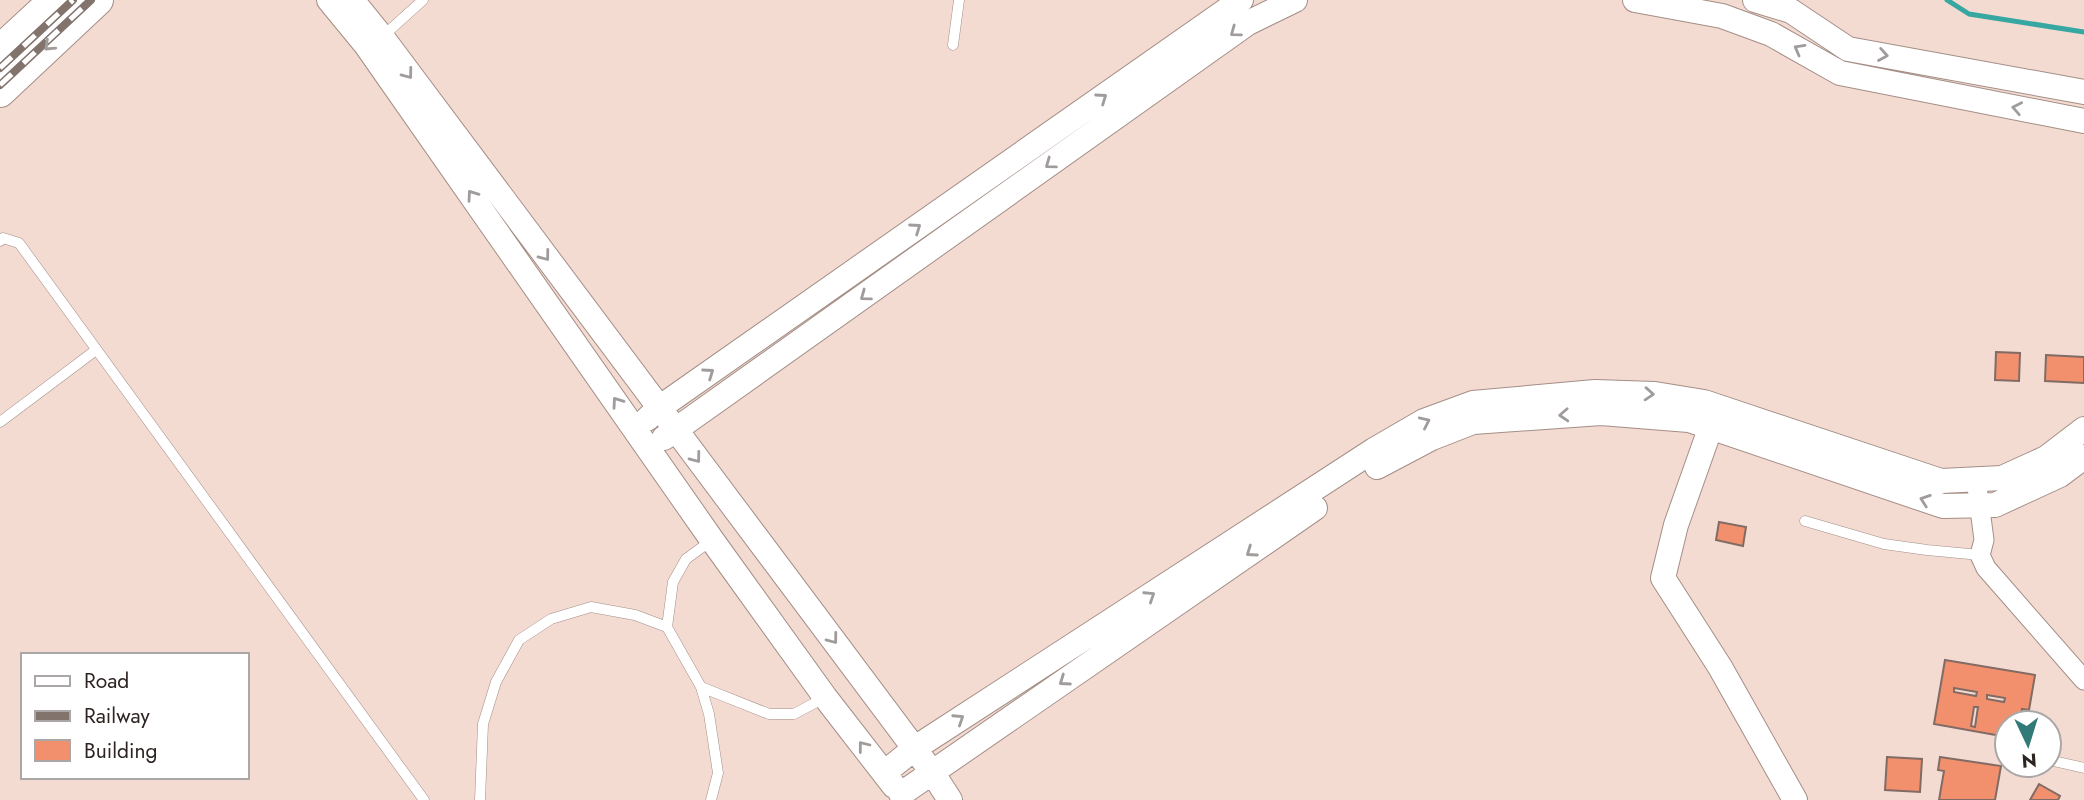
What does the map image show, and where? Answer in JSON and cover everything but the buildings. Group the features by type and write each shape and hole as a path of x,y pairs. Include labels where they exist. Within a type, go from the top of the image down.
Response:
{"main road":[{"path":"0,50 54,0"},
{"path":"0,92 99,0"}],"street":[{"path":"329,0 374,41 659,408 915,748 950,800"},
{"path":"352,0 374,41 712,540 825,698 903,797 932,772 1385,462 1432,438 1473,422 1601,413 1689,420 1714,417 1941,481 2002,478 2046,458 2084,429"},
{"path":"642,438 659,408 1241,0"},
{"path":"642,438 676,431 1248,23 1295,0"},
{"path":"1635,0 1722,16 1772,34 1840,73 2084,121"},
{"path":"1755,0 1790,11 1848,49 2084,92"},
{"path":"884,773 915,748 1374,450 1424,421 1473,403 1595,392 1655,394 1704,402 1714,417 1943,506 1995,505 2060,475 2084,457"},
{"path":"1714,417 1675,525 1663,578 1720,667 1795,800"},
{"path":"1976,479 1984,540 1980,555 1986,568 2084,680"}],"lane":[{"path":"374,41 423,0"},
{"path":"953,45 960,0"},
{"path":"0,241 3,238 19,243 424,800"},
{"path":"0,422 96,350"},
{"path":"1805,521 1884,544 1980,555"},
{"path":"711,800 718,773 709,715 701,687 667,627 673,582 686,559 712,540"},
{"path":"480,800 482,724 496,682 519,640 551,619 591,607 635,615 667,627"},
{"path":"701,687 769,714 794,714 825,698"},
{"path":"2063,763 2084,768"}],"waterway":[{"path":"1947,0 1969,14 2084,32"}],"railway":[{"path":"0,68 73,0"},
{"path":"0,85 91,0"}]}
